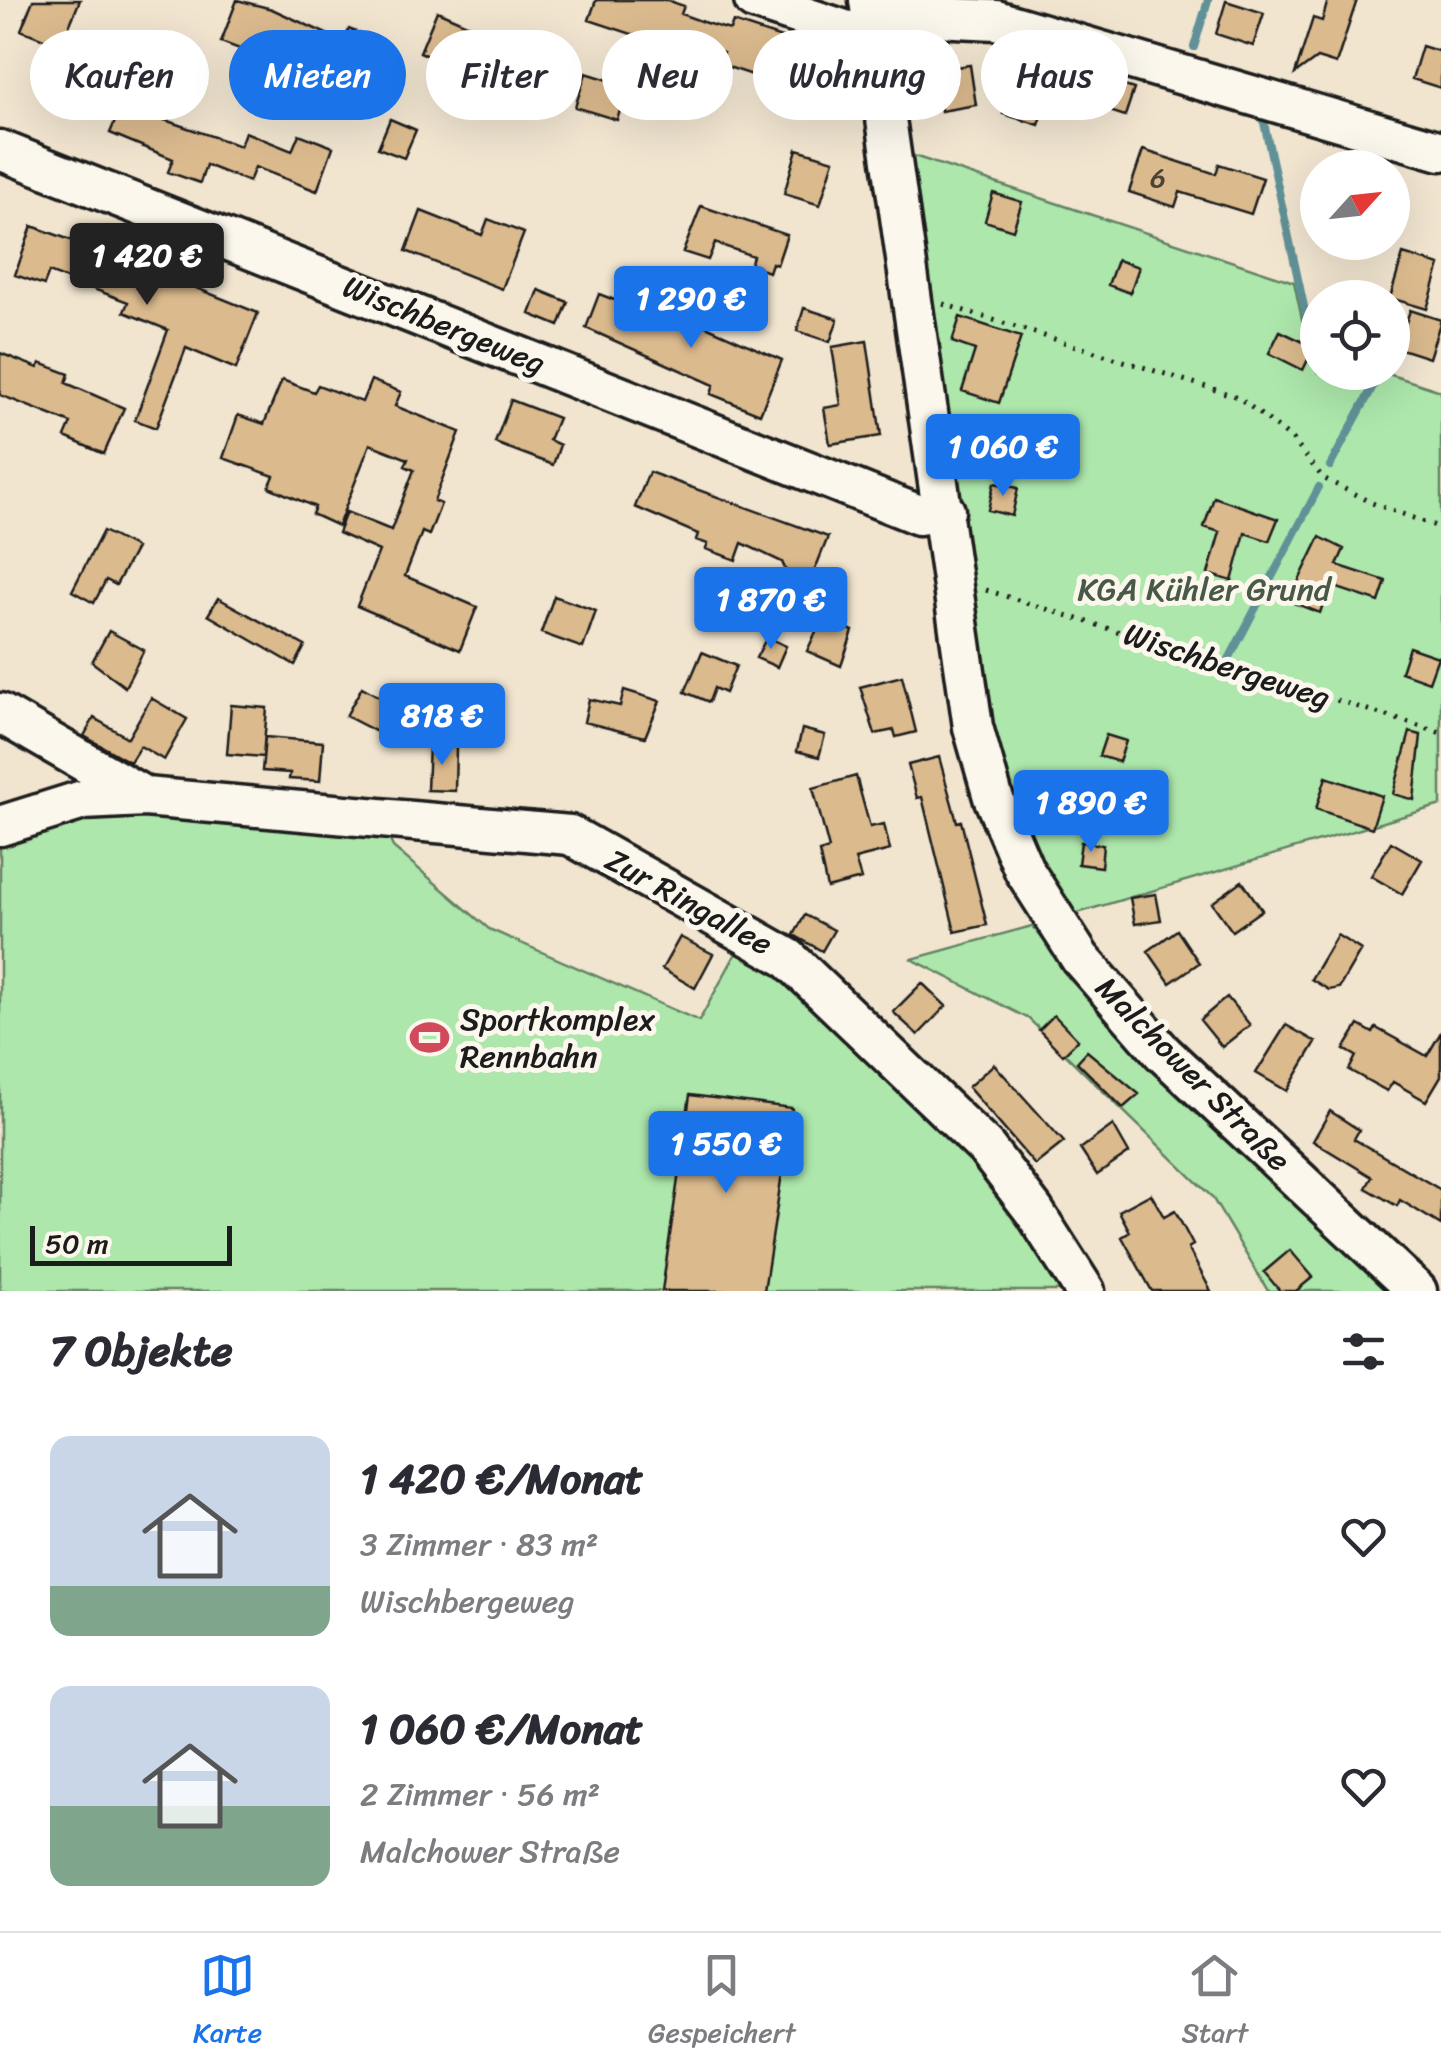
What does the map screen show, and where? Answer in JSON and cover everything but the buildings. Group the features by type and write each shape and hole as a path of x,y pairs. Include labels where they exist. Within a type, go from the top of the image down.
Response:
{"street":[{"path":"754,0 848,31 872,16 996,20 1441,151"},
{"name":"Malchower Straße","path":"872,16 973,726 988,779 1024,870 1080,958 1163,1053 1416,1291"},
{"name":"Wischbergeweg","path":"0,150 919,515 945,510"},
{"name":"Zur Ringallee","path":"0,713 145,797"},
{"name":"Zur Ringallee","path":"0,826 83,800 145,797 570,835 788,958 986,1148 1034,1211 1086,1291"}],"path":[{"path":"935,302 1238,396 1281,428 1323,478 1372,503 1441,528"},
{"name":"Wischbergeweg","path":"956,587 974,586 1441,733"}],"green space":[{"name":"KGA Kühler Grund","path":"908,154 1294,282 1300,310 1300,390 1410,390 1410,381 1441,391 1441,805 1064,917 1035,867 983,718 929,280"},
{"name":"Sportkomplex Rennbahn","path":"85,811 384,827 393,847 489,929 699,1021 740,946 838,1019 994,1177 1073,1291 0,1291 0,834"},
{"path":"1032,926 1084,988 1397,1291 1268,1291 1212,1197 1029,1019 912,959"}],"waterway":[{"path":"1194,47 1208,0"},
{"path":"1261,109 1300,288"},
{"path":"1330,466 1371,390"},
{"path":"1228,661 1319,487"}],"place":[{"name":"Sportkomplex Rennbahn","path":"430,1037"}]}
